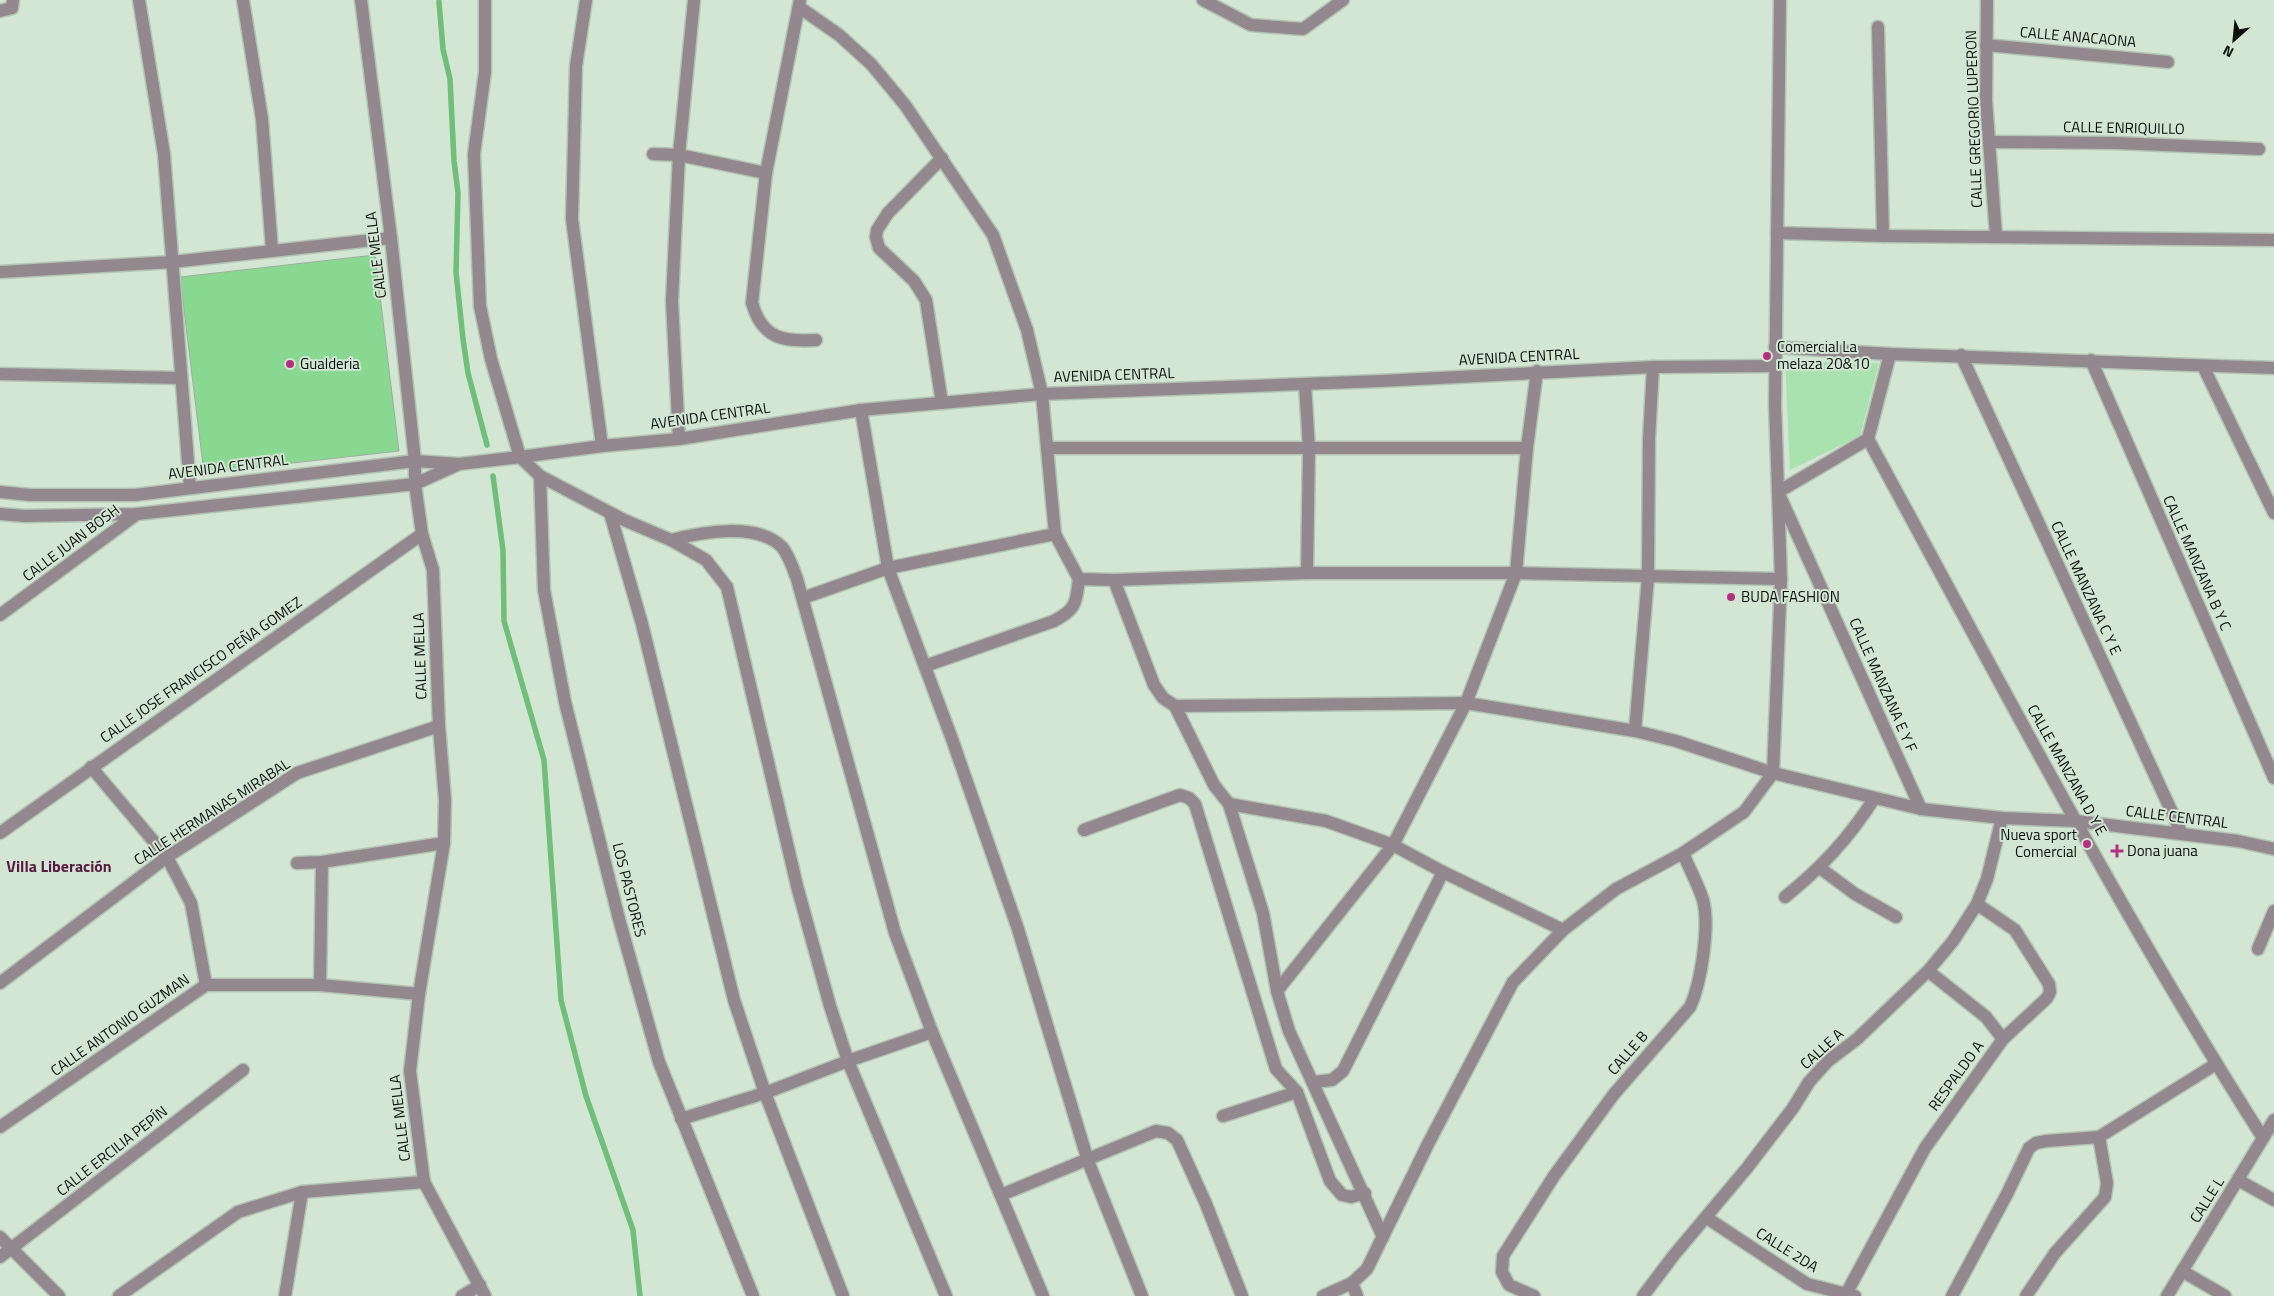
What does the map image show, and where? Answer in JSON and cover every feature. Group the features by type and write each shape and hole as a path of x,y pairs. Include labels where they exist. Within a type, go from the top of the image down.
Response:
{"street":[{"path":"0,11 12,8 13,0"},
{"path":"139,0 164,154 190,488"},
{"path":"243,0 262,119 272,250"},
{"name":"CALLE MELLA","path":"361,0 391,238 415,461 415,484 422,534 433,570 439,726 446,800 444,843 419,994 410,1072 424,1182 482,1291"},
{"path":"485,0 485,72 474,154 480,306 491,360 520,457 540,476 610,513 671,540 706,560 727,587 797,886 830,1006 848,1060 946,1296"},
{"path":"586,0 576,66 572,219 602,446"},
{"path":"679,439 672,301 679,155 694,0"},
{"path":"1203,0 1251,25 1303,29 1343,0"},
{"path":"1323,1296 1352,1283 1367,1269 1428,1144 1513,982 1563,930 1616,888 1683,853 1744,812 1773,773 1781,579 1775,366 1780,0"},
{"name":"CALLE GREGORIO LUPERON","path":"1987,0 1986,45 1989,142 1996,236"},
{"path":"816,340 791,341 778,338 762,325 755,315 752,303 766,173 800,3 871,64 905,105 993,235 1027,330 1042,394 1055,534 1079,579 1076,604 1068,614 1054,621 925,666"},
{"path":"1878,27 1883,236"},
{"name":"CALLE ANACAONA","path":"1986,45 2168,62"},
{"name":"CALLE ENRIQUILLO","path":"1989,142 2259,149"},
{"path":"653,154 679,155 766,173"},
{"path":"942,158 888,213 877,230 876,237 879,248 914,281 926,300 942,403"},
{"path":"1777,233 1883,236 2274,240"},
{"path":"0,272 172,262 391,238"},
{"path":"1775,347 1890,354 1961,355 2274,368"},
{"path":"1778,492 1868,439 1890,354"},
{"name":"CALLE MANZANA C Y E","path":"1961,355 2182,834"},
{"name":"CALLE MANZANA B Y C","path":"2091,360 2274,778"},
{"name":"AVENIDA CENTRAL","path":"0,492 30,495 135,494 415,461 459,464 602,446 679,439 861,410 1042,394 1305,384 1536,371 1653,367 1775,366"},
{"path":"2203,366 2274,513"},
{"path":"1635,731 1648,577 1649,439 1653,367"},
{"path":"1277,991 1393,845 1466,703 1516,574 1536,371"},
{"path":"0,374 181,378"},
{"path":"1305,384 1309,449 1308,573"},
{"path":"861,410 888,568 925,666 1018,929 1088,1161 1142,1296"},
{"name":"CALLE MANZANA D Y E","path":"1868,439 2076,821 2216,1064 2263,1138"},
{"path":"1048,448 1527,448"},
{"name":"AVENIDA CENTRAL","path":"0,514 25,516 137,514 415,484 459,464"},
{"name":"LOS PASTORES","path":"540,476 544,590 565,702 619,919 659,1062 753,1296"},
{"name":"CALLE MANZANA E Y F","path":"1778,492 1922,809"},
{"path":"610,513 644,633 734,1000 765,1093 843,1296"},
{"name":"CALLE JUAN BOSH","path":"0,615 137,514"},
{"path":"671,540 703,532 761,534 772,538 784,549 797,578 803,598 895,933 932,1032 1043,1296"},
{"name":"CALLE JOSE FRANCISCO PEÑA GOMEZ","path":"0,833 422,534"},
{"path":"803,598 888,568 1055,534"},
{"path":"1079,579 1114,580 1308,573 1516,574 1781,579"},
{"path":"1114,580 1154,685 1163,698 1175,706 1214,786 1229,804 1264,913 1277,991 1289,1031 1365,1193 1383,1237"},
{"name":"CALLE CENTRAL","path":"1175,706 1466,703 1635,731 1676,741 1773,773 1922,809 2002,818 2076,821 2238,841 2274,849"},
{"name":"CALLE HERMANAS MIRABAL","path":"0,983 168,857 297,773 439,726"},
{"path":"91,767 168,857 191,903 206,985"},
{"path":"1084,830 1180,795 1189,798 1195,804 1276,1069 1298,1092 1330,1182 1342,1195 1351,1197 1365,1193"},
{"path":"1785,897 1820,868 1858,824 1874,798"},
{"path":"1229,804 1326,821 1393,845 1443,872 1563,930"},
{"name":"CALLE A","path":"1643,1296 1793,1108 1809,1082 1828,1061 1857,1039 1928,971 1952,941 1976,904 1987,880 2002,818"},
{"path":"297,863 322,862 444,843"},
{"name":"CALLE B","path":"1534,1296 1509,1285 1502,1272 1503,1256 1554,1176 1614,1094 1690,1007 1694,999 1704,953 1704,906 1683,853"},
{"path":"320,986 322,862"},
{"path":"1820,868 1855,894 1896,917"},
{"path":"1314,1082 1332,1080 1343,1071 1443,872"},
{"name":"RESPALDO A","path":"1850,1295 1925,1148 2003,1039 2050,992 2049,984 2014,930 1976,904"},
{"path":"2258,949 2274,911"},
{"path":"1928,971 1986,1017 2003,1039"},
{"name":"CALLE ANTONIO GUZMAN","path":"0,1127 206,985 320,986 419,994"},
{"path":"682,1118 765,1093 848,1060 932,1032"},
{"path":"1952,1296 2007,1194 2029,1148 2036,1143 2046,1141 2099,1137 2216,1064"},
{"name":"CALLE ERCILIA PEPÍN","path":"0,1257 243,1070"},
{"path":"1223,1116 1298,1092"},
{"name":"CALLE L","path":"2167,1296 2274,1120"},
{"path":"1001,1195 1156,1132 1168,1133 1176,1140 1206,1204 1242,1296"},
{"path":"2026,1296 2055,1253 2105,1197 2107,1183 2099,1137"},
{"path":"2238,1180 2274,1200"},
{"path":"119,1296 238,1212 302,1192 424,1182"},
{"path":"285,1296 302,1192"},
{"name":"CALLE 2DA","path":"1707,1218 1807,1284 1850,1295"},
{"path":"0,1237 59,1296"},
{"path":"2182,1271 2225,1296"},
{"path":"1352,1283 1357,1296"},
{"path":"462,1296 482,1291"}],"green space":[{"path":"1785,361 1879,363 1860,436 1790,470"}],"building":[{"name":"Gualderia","path":"375,255 399,451 204,473 180,277"}],"waterway":[{"path":"439,2 443,49 450,79 454,161 458,193 456,272 463,339 468,373 487,445"},
{"path":"493,476 503,550 504,621 544,760 561,1000 586,1096 633,1230 640,1296"}],"place":[{"name":"Comercial La melaza 20&10","path":"1767,356"},
{"name":"Gualderia","path":"290,364"},
{"name":"BUDA FASHION","path":"1731,597"},
{"name":"Nueva sport Comercial","path":"2087,844"},
{"name":"Dona juana","path":"2117,851"}],"district":[{"name":"Villa Liberación","path":"59,866"}]}
